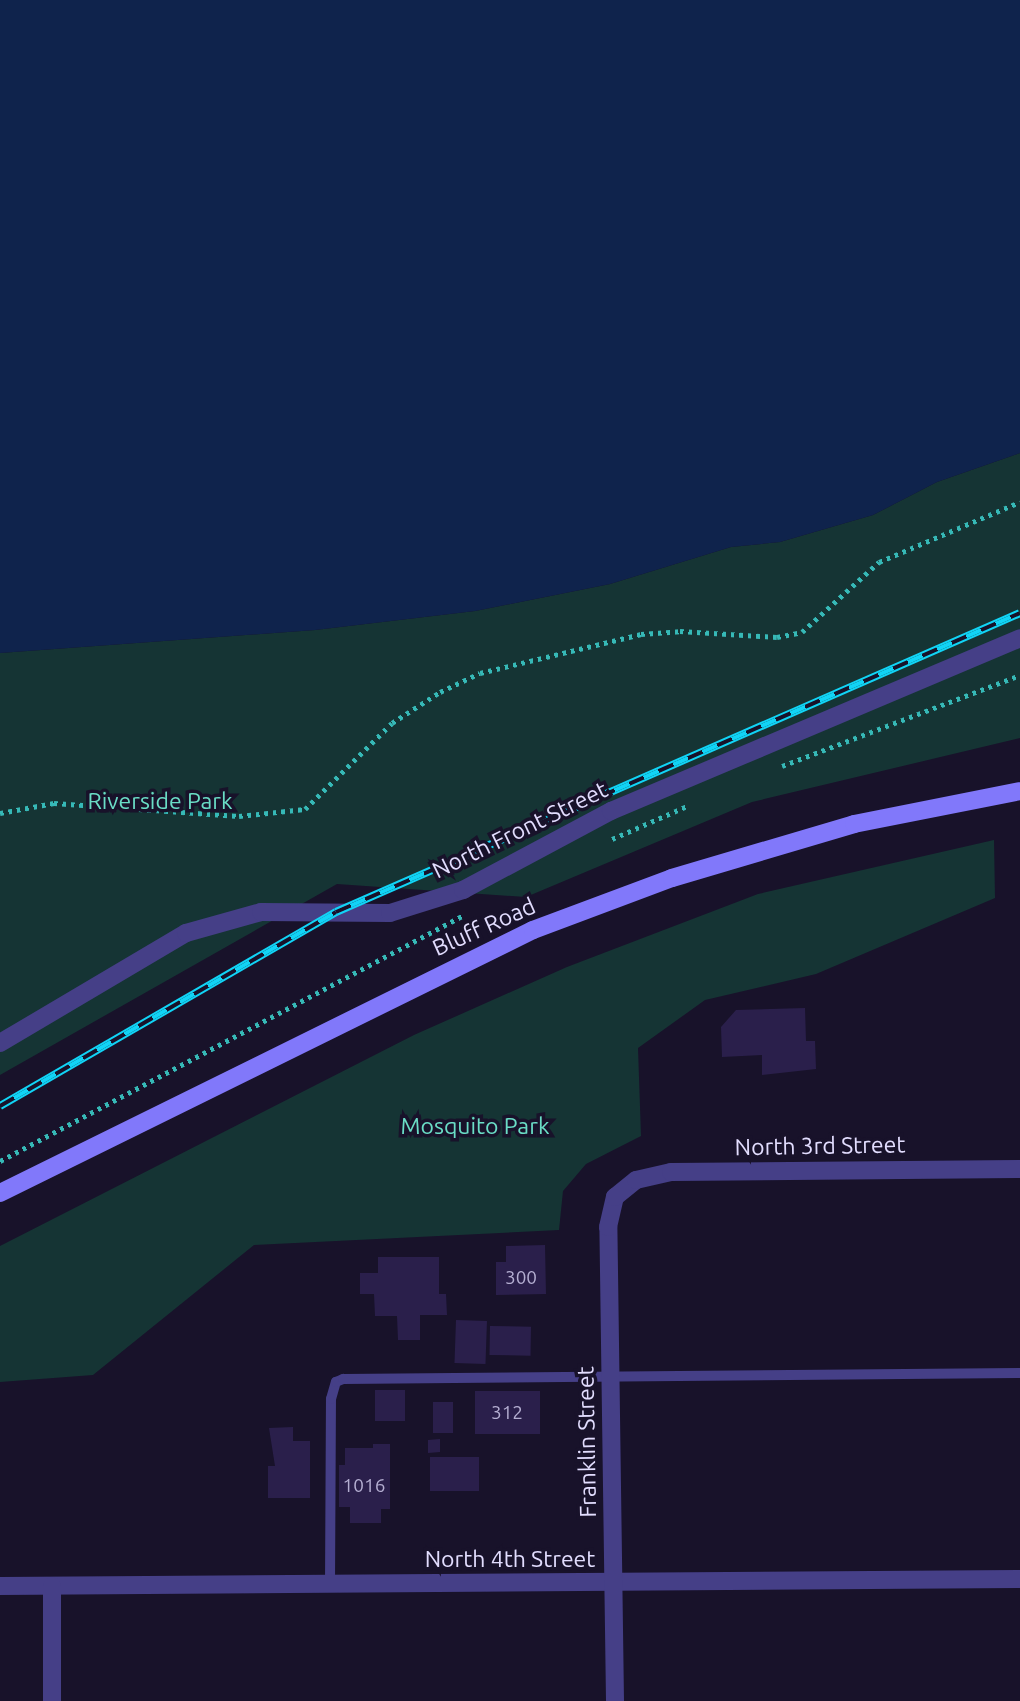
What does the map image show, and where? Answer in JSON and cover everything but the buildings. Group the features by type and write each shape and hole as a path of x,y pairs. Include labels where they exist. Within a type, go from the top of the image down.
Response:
{"main road":[{"name":"Bluff Road","path":"0,1193 533,930 673,878 854,824 1020,790"}],"street":[{"name":"North Front Street","path":"0,1043 186,933 261,912 390,913 463,890 611,811 1020,638"},
{"name":"North 3rd Street","path":"625,1188 651,1175 671,1172 1020,1169"},
{"name":"Franklin Street","path":"615,1701 608,1227 615,1197 625,1188"},
{"name":"North 4th Street","path":"0,1586 1020,1579"},
{"path":"52,1586 52,1701"}],"lane":[{"path":"330,1585 331,1399 335,1382 351,1377 1020,1373"}],"path":[{"path":"0,813 54,803 239,816 305,809 392,723 440,692 481,673 640,634 680,631 777,636 802,632 879,562 1020,502"},
{"path":"779,767 1020,675"},
{"path":"602,843 690,804"},
{"path":"0,1161 473,910"}],"green space":[{"name":"Riverside Park","path":"1020,453 1020,738 752,802 526,897 337,884 0,1075 0,653 315,630 475,611 610,584 731,547 780,542 873,515 937,482"},
{"name":"Mosquito Park","path":"994,840 995,898 816,974 705,1000 638,1048 641,1136 586,1164 563,1191 559,1230 254,1245 93,1375 0,1382 0,1246 414,1035 567,967 758,894"}],"water":[{"path":"0,0 1020,0 1020,453 937,482 873,515 780,542 731,547 610,584 475,611 315,630 0,653"}],"railway":[{"path":"0,1106 336,912 1020,613"}]}
